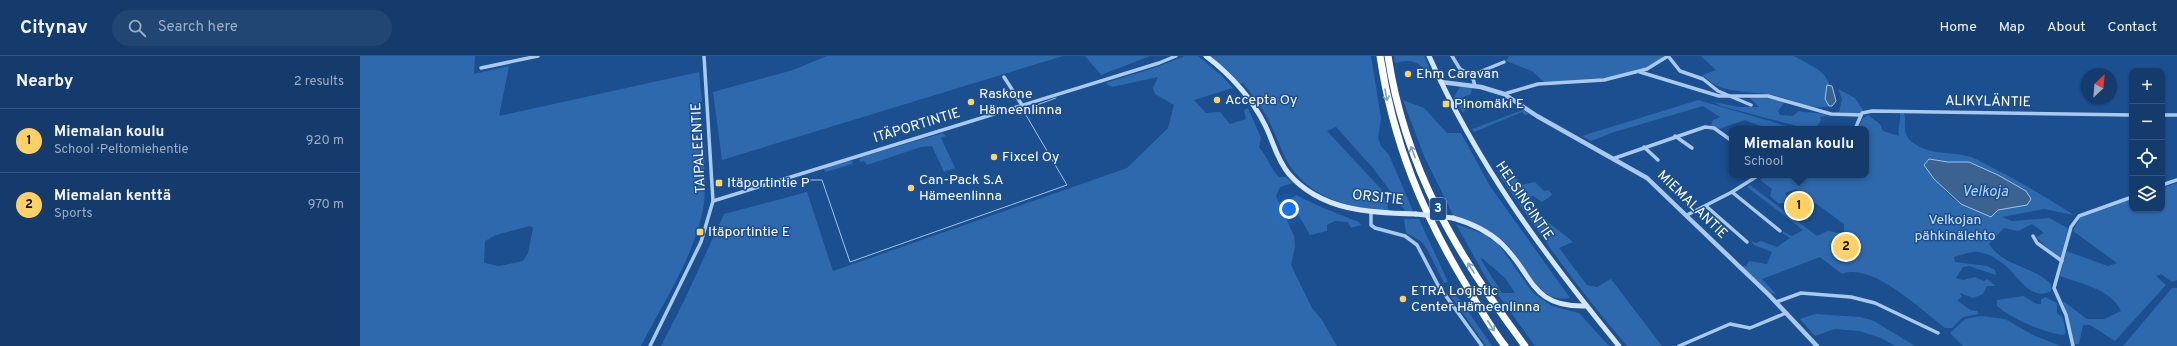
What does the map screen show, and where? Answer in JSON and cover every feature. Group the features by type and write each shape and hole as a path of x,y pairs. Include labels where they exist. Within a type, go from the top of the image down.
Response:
{"highway":[{"name":"3","path":"1380,56 1389,113 1418,197 1455,268 1505,346"},
{"name":"3","path":"1388,56 1399,111 1407,138 1430,192 1457,246 1494,303 1525,346"}],"main road":[{"name":"ORSITIE","path":"1206,56 1230,77 1250,99 1265,124 1284,165 1296,181 1305,189 1329,202 1350,209 1453,218 1476,226 1500,241 1528,280 1546,298 1571,307 1585,306"},
{"name":"HELSINGINTIE","path":"1429,56 1472,143 1500,188 1533,238 1585,306 1619,346"}],"street":[{"path":"481,68 538,56"},
{"name":"TAIPALEENTIE","path":"650,346 701,242 713,199 704,56"},
{"name":"ITÄPORTINTIE","path":"713,199 734,194 1160,63 1176,56"},
{"path":"1452,56 1460,69 1472,75 1475,86"},
{"path":"1504,94 1548,83 1600,81 1624,74 1640,72 1656,66 1668,56 1680,71 1703,79 1718,91 1751,105"},
{"path":"1472,75 1504,62"},
{"path":"1640,72 1711,94 1732,96 1768,96 1824,112 1847,116 1858,121"},
{"path":"1004,77 1022,105"},
{"name":"MIEMALANTIE","path":"1442,84 1475,86 1504,94 1537,116 1615,158 1651,181 1687,215 1724,254 1776,302 1817,346"},
{"name":"ALIKYLÄNTIE","path":"1847,116 1861,115 1872,112 2129,115"},
{"path":"1856,126 1861,115"},
{"path":"2165,115 2177,115"},
{"path":"1615,158 1675,136 1709,127 1718,130 1729,139"},
{"path":"1675,136 1692,148"},
{"path":"1644,147 1658,160"},
{"path":"1687,215 1732,192 1754,178"},
{"path":"2165,184 2177,180"},
{"path":"1732,192 1780,231"},
{"path":"2073,346 2066,315 2054,288 2065,245 2077,218 2129,198"},
{"path":"1706,206 1747,242"},
{"path":"1372,212 1371,225 1375,228 1405,236 1417,245 1438,285 1482,346"},
{"path":"2033,236 2037,243 2062,261"},
{"path":"1776,302 1801,293 1851,297 1876,303 1938,333"},
{"path":"1679,346 1730,324 1750,328 1786,313"}],"green space":[{"path":"360,56 475,56 474,74 509,66 499,116 699,72 702,101 699,103 699,143 704,147 705,182 704,203 700,222 687,259 641,346 360,346","holes":["530,226 533,228 528,253 523,261 499,266 484,263 485,241 496,235"]},
{"path":"827,56 1063,56 722,160 713,92 793,70"},
{"path":"1085,56 1150,56 1101,75"},
{"path":"1185,56 1198,56 1221,75 1233,88 1194,100 1206,113 1220,112 1230,124 1246,119 1244,110 1248,108 1261,138 1259,147 1279,177 1286,177 1293,183 1280,187 1276,196 1294,236 1295,247 1291,265 1312,308 1322,320 1337,346 661,346 684,301 724,214 807,192 833,271 1127,168 1168,128 1174,105 1155,94 1153,88 1158,77 1112,87 1105,83 1157,67"},
{"path":"1210,56 1371,56 1381,118 1378,138 1381,146 1389,155 1413,211 1406,212 1373,168 1336,127 1327,131 1382,190 1389,211 1347,205 1321,194 1310,187 1290,166 1268,119 1243,83 1240,84 1229,72"},
{"path":"1394,56 1424,56 1431,72 1427,72 1420,65 1409,61 1395,63"},
{"path":"1509,56 1664,56 1656,65 1599,80 1544,82 1532,71 1506,61"},
{"path":"1701,56 1794,56 1819,70 1825,76 1834,92 1835,104 1828,107 1812,106 1772,95 1735,91 1720,87 1702,75 1716,70"},
{"path":"1460,87 1472,88 1471,94 1458,99 1467,108 1463,113 1454,97"},
{"path":"1838,89 1855,98 1863,110 1859,114 1839,112 1842,99"},
{"path":"1757,97 1782,100 1784,103 1778,111 1780,115 1793,116 1799,111 1824,114 1827,116 1820,117 1821,120 1817,126 1797,126 1721,106 1714,102 1739,107 1759,107 1750,98"},
{"path":"1403,100 1424,108 1447,133 1461,133 1490,186 1570,298 1559,299 1550,296 1534,282 1515,254 1502,240 1483,227 1453,215 1424,156"},
{"path":"1698,100 1787,126 1760,126 1745,120 1719,129 1711,125 1713,120 1720,117 1703,106 1614,132 1591,141 1582,136"},
{"path":"1523,110 1529,114 1525,115 1522,112 1474,132 1472,129"},
{"name":"Velkojan pähkinälehto","path":"1900,113 1904,113 1905,132 1912,142 1933,151 1974,158 2025,185 2074,215 2044,209 2002,217 2012,221 2049,218 2068,228 2060,260 2036,237 2044,233 2032,224 2018,231 2004,228 1989,244 1995,252 2003,258 2044,278 2051,284 2051,291 2037,293 2031,291 2011,270 1993,257 1986,254 1972,252 1954,257 1955,262 1987,266 1995,270 1996,275 1969,266 1963,267 1956,278 1963,280 1975,277 1984,281 1987,279 1996,286 1987,286 1983,294 1973,298 1960,293 1962,297 1957,300 1970,310 1977,311 1979,314 1963,317 1952,328 1945,328 1909,299 1881,281 1867,275 1854,272 1842,274 1820,257 1762,279 1777,295 1769,292 1742,267 1746,266 1749,261 1767,264 1772,252 1754,245 1751,241 1756,243 1761,241 1777,247 1790,238 1782,233 1784,232 1792,236 1803,230 1747,187 1750,185 1817,236 1828,231 1844,234 1844,224 1796,189 1785,193 1789,201 1788,203 1778,203 1770,196 1772,189 1760,180 1762,178 1869,178 1869,126 1859,126 1862,119 1868,115 1880,124 1883,131 1899,136 1898,130","holes":["1929,159 1948,162 1969,162 1998,175 2008,207 1977,208 1965,206 1952,197 1931,175 1924,165"]},
{"path":"943,133 946,136 941,138 955,168 944,172 932,146 921,147 867,165 864,161 860,162 859,160 862,157"},
{"path":"852,161 853,164 825,172 824,169 827,167"},
{"path":"1511,173 1522,185 1535,182 1544,191 1549,190 1552,195 1542,202 1533,196 1517,200 1525,207 1535,209 1537,213 1573,242 1559,248 1587,285 1597,287 1611,279 1662,346 1627,346 1561,263 1500,176"},
{"path":"2177,183 2177,280 2172,282 2161,274 2156,276 2166,285 2115,341 2090,325 2083,325 2079,344 2073,344 2063,301 2087,319 2104,319 2121,311 2110,297 2103,292 2060,276 2066,251 2108,266 2117,263 2073,231 2080,218 2129,200 2129,212 2165,212 2165,187"},
{"path":"1296,195 1323,208 1359,222 1361,225 1351,228 1348,222 1335,221 1327,225 1327,231 1310,235 1290,200"},
{"path":"1404,219 1419,219 1448,282 1444,283 1422,242 1406,233"},
{"path":"1456,224 1484,234 1499,245 1533,293 1552,306 1579,313 1609,346 1535,346 1486,278","holes":["1480,258 1505,278 1515,293 1502,293"]},
{"path":"2172,288 2177,288 2177,346 2123,346"},
{"path":"1450,291 1461,301 1492,346 1486,346 1448,292"},
{"path":"2023,296 2037,304 2041,304 2041,300 2045,297 2057,303 2057,313 2063,318 2066,333 2063,335 2037,328 2011,316 1997,306 1997,300"},
{"path":"1815,314 1861,317 1874,321 1915,346 1895,346 1881,338 1859,331 1835,329 1815,336 1800,319"},
{"path":"1981,316 2005,319 2035,336 2061,346 1963,346 1950,333 1965,319"}],"water":[{"path":"1827,85 1832,86 1836,101 1832,106 1829,106 1825,99"},
{"name":"Velkoja","path":"1929,159 1948,162 1969,162 1998,175 2026,191 2031,199 2027,205 1998,210 1991,217 1961,204 1934,179 1924,165"}],"waterway":[{"path":"808,180 822,180 850,262 1067,185 1023,110 1056,98"}],"place":[{"name":"Ehm Caravan","path":"1408,74"},
{"name":"Accepta Oy","path":"1217,100"},
{"name":"Raskone Hämeenlinna","path":"971,102"},
{"name":"Pinomäki E","path":"1446,104"},
{"name":"Fixcel Oy","path":"994,157"},
{"name":"Itäportintie P","path":"719,183"},
{"name":"Can-Pack S.A Hämeenlinna","path":"911,188"},
{"name":"Miemalan koulu","path":"1799,206"},
{"name":"Itäportintie E","path":"700,232"},
{"name":"Miemalan kenttä","path":"1846,247"},
{"name":"ETRA Logistic Center Hämeenlinna","path":"1403,299"}]}
